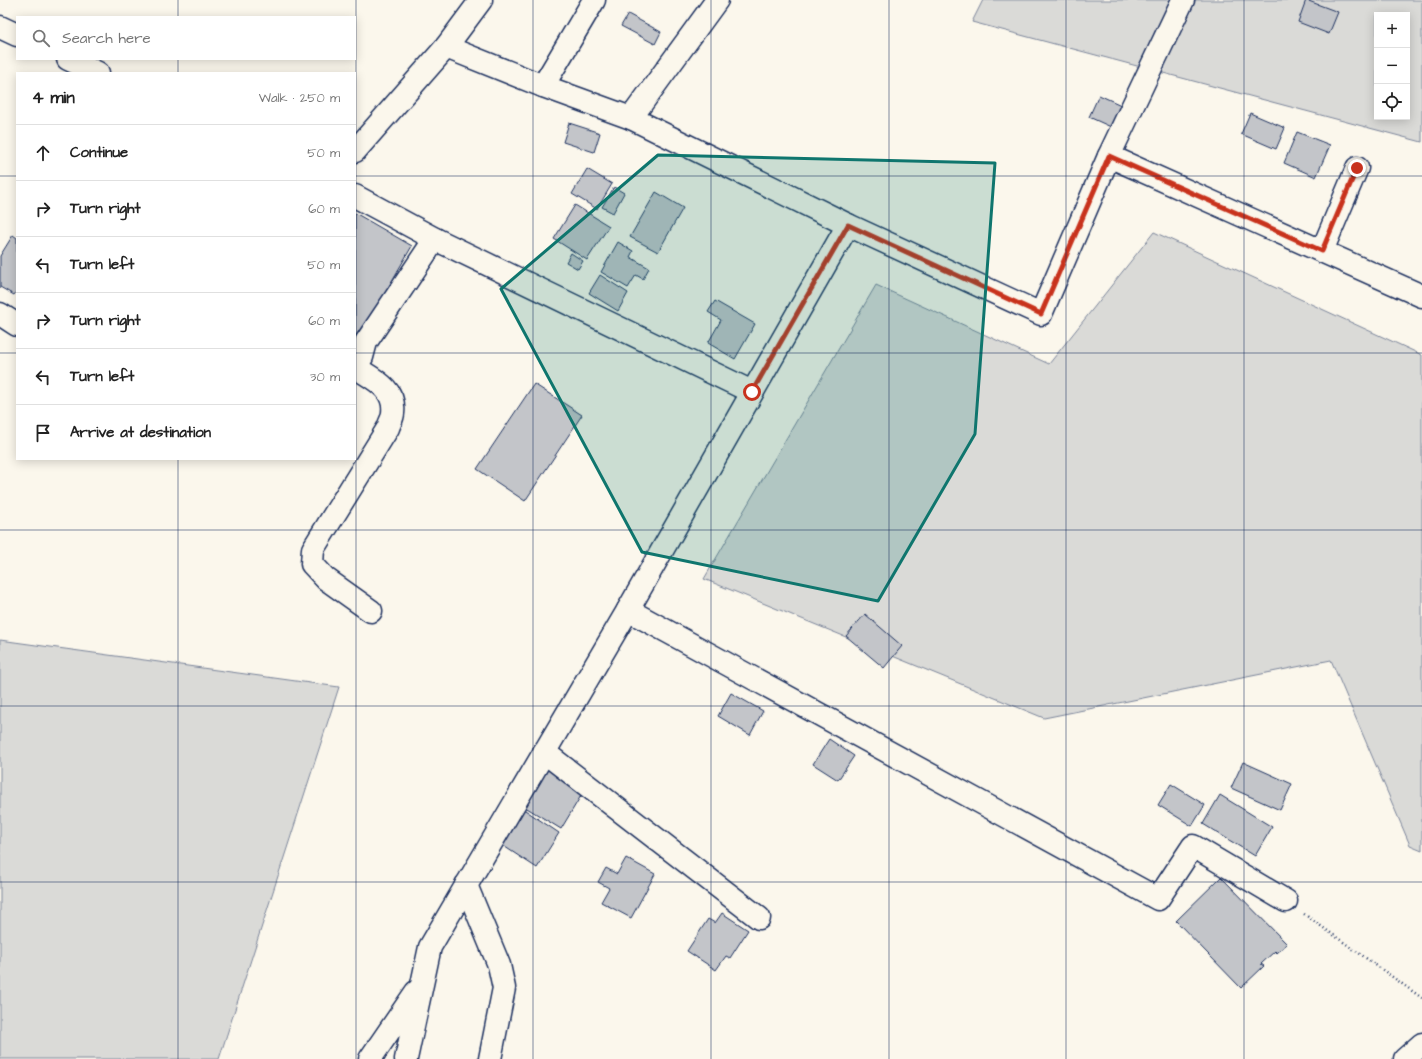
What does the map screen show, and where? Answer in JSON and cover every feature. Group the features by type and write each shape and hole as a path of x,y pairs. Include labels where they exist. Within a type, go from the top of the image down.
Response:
{"street":[{"path":"356,150 446,47 481,0"},
{"path":"543,86 594,0"},
{"path":"631,118 716,0"},
{"path":"446,47 543,86 631,118 848,225 1041,314 1109,156 1183,0"},
{"path":"0,27 16,35"},
{"path":"70,60 96,72"},
{"path":"1109,156 1422,296"},
{"path":"1322,251 1357,168"},
{"path":"356,197 435,239 752,392"},
{"path":"406,1059 430,947 628,610 848,225"},
{"path":"371,611 326,578 312,564 313,549 388,428 393,414 393,398 383,385 356,367 362,357 366,342 435,239"},
{"path":"0,314 16,324"},
{"path":"628,610 1158,899 1193,846 1286,901"},
{"path":"544,752 759,918"},
{"path":"466,884 500,965 504,988 490,1059"},
{"path":"370,1059 422,984"},
{"path":"1405,1059 1422,1044"}],"path":[{"path":"1286,901 1422,998"}],"highlighted area":[{"path":"658,155 995,163 975,434 878,601 642,552 501,289"}],"shaded area":[{"path":"983,0 1422,0 1422,142 972,22"},
{"path":"1154,232 1422,355 1422,850 1410,845 1331,660 1044,718 704,579 876,285 1049,364"},
{"path":"0,640 339,687 219,1059 0,1059"}],"building":[{"path":"1306,0 1338,12 1329,34 1298,22"},
{"path":"628,14 661,32 655,44 621,26"},
{"path":"1099,95 1121,105 1111,127 1089,117"},
{"path":"1250,113 1285,128 1276,149 1241,134"},
{"path":"569,123 600,133 594,152 563,142"},
{"path":"1297,132 1330,145 1316,177 1284,163"},
{"path":"587,169 612,184 597,209 572,194"},
{"path":"614,187 624,193 613,213 602,207"},
{"path":"656,192 683,208 658,252 630,237"},
{"path":"575,205 609,226 587,260 554,239"},
{"path":"356,214 412,246 356,343"},
{"path":"13,235 16,237 16,292 14,295 0,287 0,256"},
{"path":"618,242 633,251 630,257 649,268 643,279 636,275 628,288 601,272"},
{"path":"571,253 583,261 578,269 566,262"},
{"path":"600,275 628,293 618,311 589,293"},
{"path":"715,301 755,324 735,359 708,343 721,320 708,312"},
{"path":"534,384 582,415 525,501 477,469"},
{"path":"865,614 902,646 884,668 846,636"},
{"path":"731,693 763,711 750,735 718,716"},
{"path":"829,739 854,756 838,780 813,764"},
{"path":"1243,762 1292,784 1280,810 1231,788"},
{"path":"546,766 585,789 561,829 522,805"},
{"path":"1171,784 1205,805 1192,826 1158,805"},
{"path":"1220,795 1272,827 1255,856 1203,824"},
{"path":"522,808 559,833 537,868 499,843"},
{"path":"626,858 655,874 631,918 601,902 609,888 598,882 606,868 617,874"},
{"path":"1221,877 1287,944 1277,953 1275,951 1261,964 1264,966 1241,988 1176,921"},
{"path":"722,913 748,930 730,958 726,956 716,970 687,951 708,919 715,923"}],"route":[{"path":"752,392 848,225 1041,314 1109,156 1322,251 1357,168"}]}
